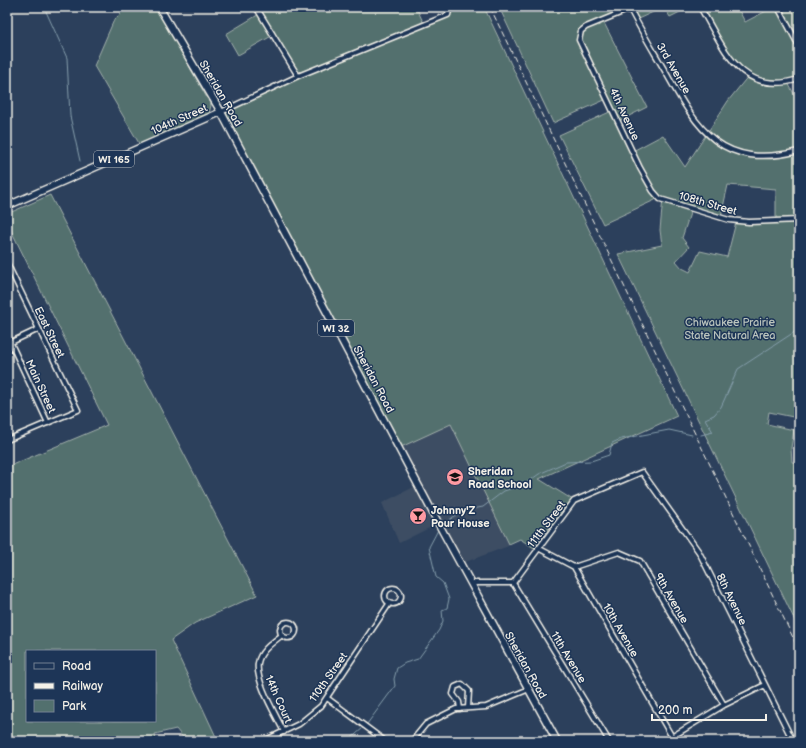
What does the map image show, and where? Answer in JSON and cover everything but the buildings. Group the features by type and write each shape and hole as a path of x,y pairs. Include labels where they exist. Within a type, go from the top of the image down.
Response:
{"main road":[{"name":"Sheridan Road","path":"159,7 221,112 471,583 557,741"},
{"name":"104th Street","path":"7,206 221,112"}],"street":[{"path":"256,7 298,76"},
{"name":"104th Street","path":"221,112 298,76 448,15 450,7"},
{"path":"700,7 734,62 746,74 762,83 781,83 799,79"},
{"path":"778,7 799,46"},
{"name":"4th Avenue","path":"630,8 586,27 580,34 579,40 640,168 653,191 660,199"},
{"name":"3rd Avenue","path":"630,8 674,88 692,117 707,135 728,148 754,156 772,156 799,151"},
{"name":"108th Street","path":"660,199 729,220 763,222 799,220"},
{"name":"East Street","path":"7,263 78,410 48,423"},
{"path":"9,343 39,329"},
{"name":"Main Street","path":"7,335 9,343 48,423"},
{"path":"8,438 48,423"},
{"name":"111th Street","path":"513,583 574,501 642,472"},
{"name":"8th Avenue","path":"642,472 699,552 793,741"},
{"path":"538,548 574,567"},
{"name":"9th Avenue","path":"574,567 619,552 640,561 724,705"},
{"name":"10th Avenue","path":"574,567 672,737"},
{"path":"471,583 513,583"},
{"name":"11th Avenue","path":"513,583 609,741"},
{"name":"110th Street","path":"388,589 397,589 402,595 401,600 394,605 389,604 385,600 385,594 388,589"},
{"name":"110th Street","path":"264,741 299,724 321,706 389,604"},
{"name":"14th Court","path":"290,622 294,625 296,630 293,637 286,638 282,635 280,630 282,625 290,622"},
{"name":"14th Court","path":"282,635 266,648 258,662 258,676 284,732"},
{"path":"460,709 459,702 453,694 455,686 462,684 469,690 468,708"},
{"path":"665,741 724,705 765,685"},
{"path":"412,741 426,724 460,709 486,707 529,689"},
{"path":"327,698 386,741"}],"shaded area":[{"path":"451,424 511,545 460,564 439,523 399,543 382,503 418,485 394,439"}],"green space":[{"path":"127,7 156,7 211,105 209,114 204,117 140,145 94,66 114,20"},
{"path":"258,7 416,7 425,26 444,18 452,7 484,7 677,416 539,479 573,500 564,508 534,548 520,539 509,544 451,424 401,447 245,153 225,112 300,78 275,34 238,55 226,34 261,13"},
{"name":"Chiwaukee Prairie State Natural Area","path":"499,7 628,7 602,19 647,107 617,122 631,152 663,135 685,167 728,101 749,75 731,56 702,7 737,7 745,22 774,7 799,7 799,78 787,81 799,103 799,116 795,117 799,135 799,412 798,418 769,412 767,424 794,430 791,448 792,462 799,463 799,629 618,254 662,245 660,230 663,198 659,196 655,200 603,224 559,135 614,110 609,98 553,123","holes":["728,185 776,189 776,223 736,222 727,257 700,251 690,272 682,268 676,261 689,247 682,238 692,207 721,216"]},
{"path":"631,7 664,7 638,19"},
{"path":"664,7 690,7 670,17"},
{"path":"50,195 257,595 195,623 171,640 218,741 186,741 176,729 155,734 156,741 7,741 7,467 107,425 7,222 7,214"}],"waterway":[{"path":"44,7 67,58 70,116 80,161"},
{"path":"701,435 713,432 705,419 714,415 721,407 738,369 799,329"},
{"path":"444,525 453,517 467,510 483,507 504,491 525,484 539,474 566,462 591,461 609,455 612,443 621,439 669,430 692,435"},
{"path":"367,724 395,686 394,679 397,668 405,663 418,659 439,630 443,621 442,610 447,608 449,599 443,583 436,577 429,547 438,530"},
{"path":"348,741 363,728"}],"railway":[{"path":"490,7 799,650"}],"place":[{"name":"Sheridan Road School","path":"455,477"},
{"name":"Johnny'Z Pour House","path":"418,516"}]}
